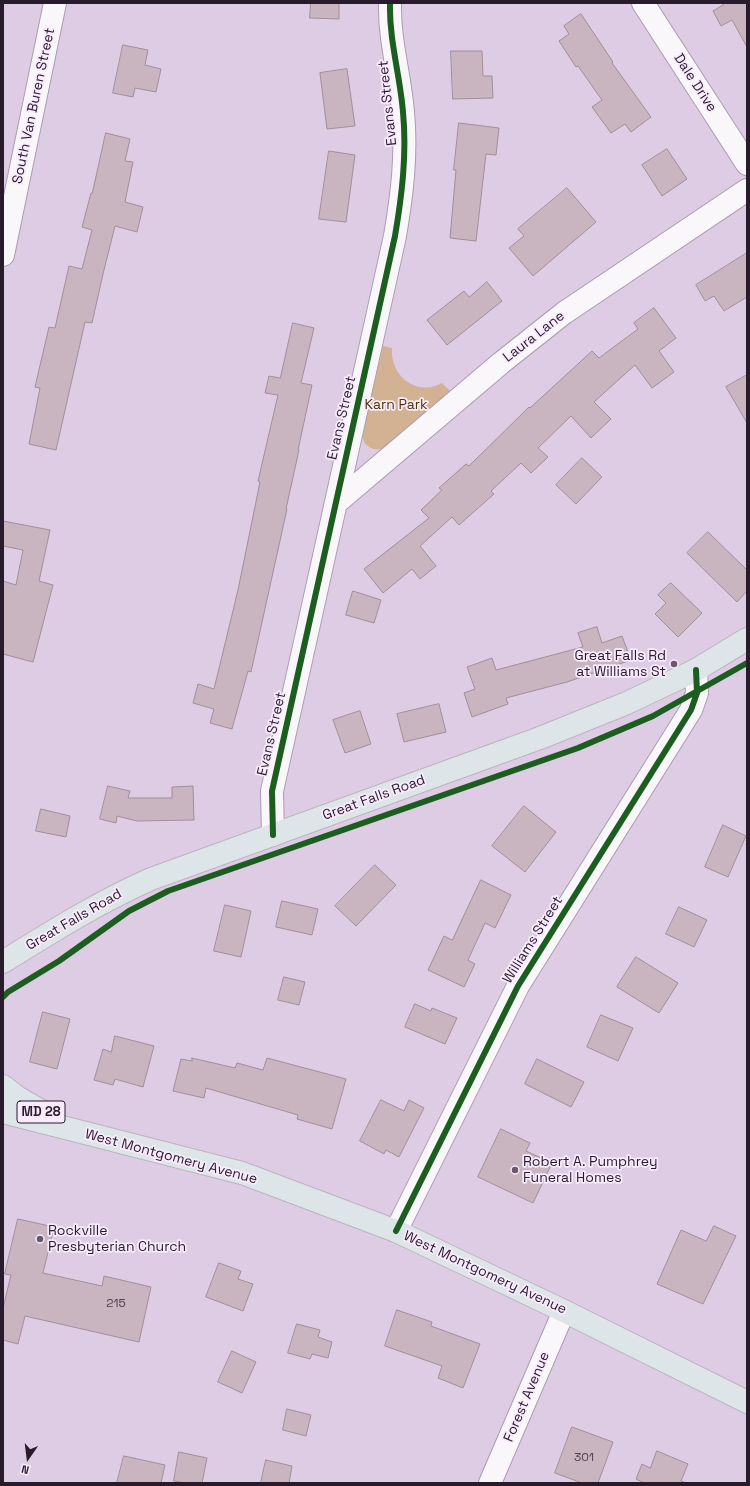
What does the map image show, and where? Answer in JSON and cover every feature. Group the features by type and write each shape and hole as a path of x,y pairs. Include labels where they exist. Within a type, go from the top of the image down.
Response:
{"main road":[{"name":"Great Falls Road","path":"3,962 93,907 151,879 547,735 628,703 696,670 747,639"},
{"name":"MD 28","path":"3,1086 17,1097 75,1131"},
{"name":"MD 28","path":"3,1112 75,1131"},
{"name":"West Montgomery Avenue","path":"75,1131 242,1173 396,1231 564,1311 747,1402"}],"street":[{"name":"South Van Buren Street","path":"3,255 55,3"},
{"name":"Evans Street","path":"273,835 272,791 395,236 402,195 405,152 403,112 390,23 390,3"},
{"name":"Dale Drive","path":"643,3 747,164"},
{"name":"Laura Lane","path":"336,503 501,362 564,313 747,190"},
{"name":"Williams Street","path":"396,1231 518,986 692,710 697,693 696,670"},
{"name":"Forest Avenue","path":"490,1483 564,1311"}],"green space":[{"name":"Karn Park","path":"383,346 392,348 395,367 406,381 423,387 432,387 442,383 450,391 385,448 373,449 367,446 362,436"}],"building":[{"path":"311,3 339,3 339,19 310,18"},
{"path":"722,3 747,3 747,47 732,20 721,26 713,11 723,5"},
{"path":"581,14 613,62 612,63 651,117 631,132 625,124 611,133 592,107 602,100 578,66 576,67 559,41 569,34 564,26"},
{"path":"123,45 148,50 145,65 161,69 156,92 135,88 133,97 113,93"},
{"path":"451,51 482,51 483,76 492,76 493,98 453,99"},
{"path":"347,69 355,126 327,129 320,73"},
{"path":"459,123 499,128 496,155 486,154 476,241 450,238 456,170 454,170"},
{"path":"106,133 130,139 125,161 133,162 125,202 143,207 137,232 115,226 92,323 85,322 56,450 29,444 40,388 35,387 49,327 55,328 69,266 82,269 92,230 82,227 92,193"},
{"path":"667,149 687,179 662,196 642,165"},
{"path":"329,151 355,155 346,222 319,219"},
{"path":"567,188 596,222 533,276 509,248 524,236 518,229"},
{"path":"747,253 747,297 724,311 714,296 705,301 696,285"},
{"path":"487,282 502,301 447,345 427,320 464,291 469,297"},
{"path":"654,308 676,338 659,351 674,372 652,388 635,365 594,402 611,419 591,438 571,416 538,448 548,457 531,473 521,463 491,491 494,494 459,525 452,517 420,546 436,566 420,579 412,569 383,593 364,569 429,518 421,510 442,490 439,488 466,464 469,466 529,407 530,408 592,351 599,358 638,329 634,323"},
{"path":"293,323 314,328 301,383 312,385 287,509 251,672 248,671 232,729 210,723 214,709 193,703 198,684 214,689 238,590 260,482 258,481 278,395 265,393 269,376 280,378"},
{"path":"747,375 747,423 726,387"},
{"path":"582,458 602,477 576,504 556,485"},
{"path":"3,521 50,530 39,581 53,585 33,662 3,654 3,581 16,585 23,550 3,546"},
{"path":"708,532 747,570 747,591 737,602 687,553"},
{"path":"671,583 702,613 678,637 655,614 666,603 658,595"},
{"path":"353,591 381,600 374,623 346,615"},
{"path":"597,627 602,643 622,636 631,660 567,682 506,698 508,704 472,717 464,693 475,689 467,667 492,658 496,670 583,647 578,633"},
{"path":"439,704 446,732 404,742 397,714"},
{"path":"360,711 371,744 345,753 333,720"},
{"path":"108,786 130,791 128,798 172,798 172,787 193,786 194,820 137,821 117,816 116,823 100,819"},
{"path":"524,806 556,832 525,872 492,846"},
{"path":"41,809 70,816 66,837 36,831"},
{"path":"723,825 746,836 728,877 705,867"},
{"path":"375,865 396,885 356,926 335,906"},
{"path":"481,880 511,895 495,928 485,923 468,960 475,964 464,987 428,970 444,936 452,940"},
{"path":"282,901 318,909 312,935 276,927"},
{"path":"225,905 251,911 241,957 214,951"},
{"path":"679,907 707,920 694,947 666,934"},
{"path":"636,957 678,983 659,1013 617,987"},
{"path":"284,977 305,982 299,1005 278,1000"},
{"path":"415,1004 431,1011 432,1008 457,1018 445,1044 405,1027"},
{"path":"43,1012 70,1019 57,1069 30,1062"},
{"path":"601,1015 633,1028 618,1061 587,1047"},
{"path":"115,1036 154,1046 143,1087 115,1079 113,1085 94,1080 103,1049 111,1052"},
{"path":"192,1058 235,1068 237,1063 263,1070 267,1058 346,1079 332,1129 297,1119 298,1115 206,1088 204,1098 173,1091 181,1059 192,1061"},
{"path":"537,1059 584,1082 571,1107 525,1084"},
{"path":"381,1100 404,1111 409,1100 424,1108 399,1157 386,1150 384,1154 360,1141"},
{"name":"Robert A. Pumphrey Funeral Homes","path":"501,1129 530,1143 526,1151 552,1163 533,1203 478,1177"},
{"path":"18,1219 54,1227 43,1273 102,1286 104,1276 151,1287 139,1342 25,1316 18,1344 3,1340 3,1308 11,1275 5,1274"},
{"path":"714,1226 736,1236 703,1304 657,1284 681,1230 706,1241"},
{"path":"219,1263 241,1271 238,1279 253,1284 243,1311 206,1297"},
{"path":"397,1310 432,1322 431,1326 480,1344 463,1388 438,1378 442,1366 385,1346"},
{"path":"297,1324 320,1330 318,1337 332,1342 328,1358 312,1354 310,1359 288,1353"},
{"path":"232,1351 256,1362 242,1393 218,1382"},
{"path":"287,1409 311,1415 306,1436 283,1430"},
{"path":"572,1427 613,1442 598,1483 582,1483 555,1473"},
{"path":"657,1451 688,1464 681,1481 687,1483 644,1483 636,1479 642,1464 650,1468"},
{"path":"179,1452 207,1458 202,1483 174,1481"},
{"path":"124,1456 165,1465 161,1483 117,1483"},
{"path":"266,1460 292,1466 289,1483 261,1483"}],"cycle path":[{"path":"273,835 272,791 395,236 400,205 404,159 404,128 402,98 391,30 390,3"},
{"path":"3,997 8,992 59,961 129,911 168,891 578,748 653,716 747,663"},
{"path":"396,1231 518,986 691,710 697,693 696,670"}],"place":[{"name":"Great Falls Rd at Williams St","path":"674,664"},
{"name":"Robert A. Pumphrey Funeral Homes","path":"515,1170"},
{"name":"Rockville Presbyterian Church","path":"40,1239"}]}
